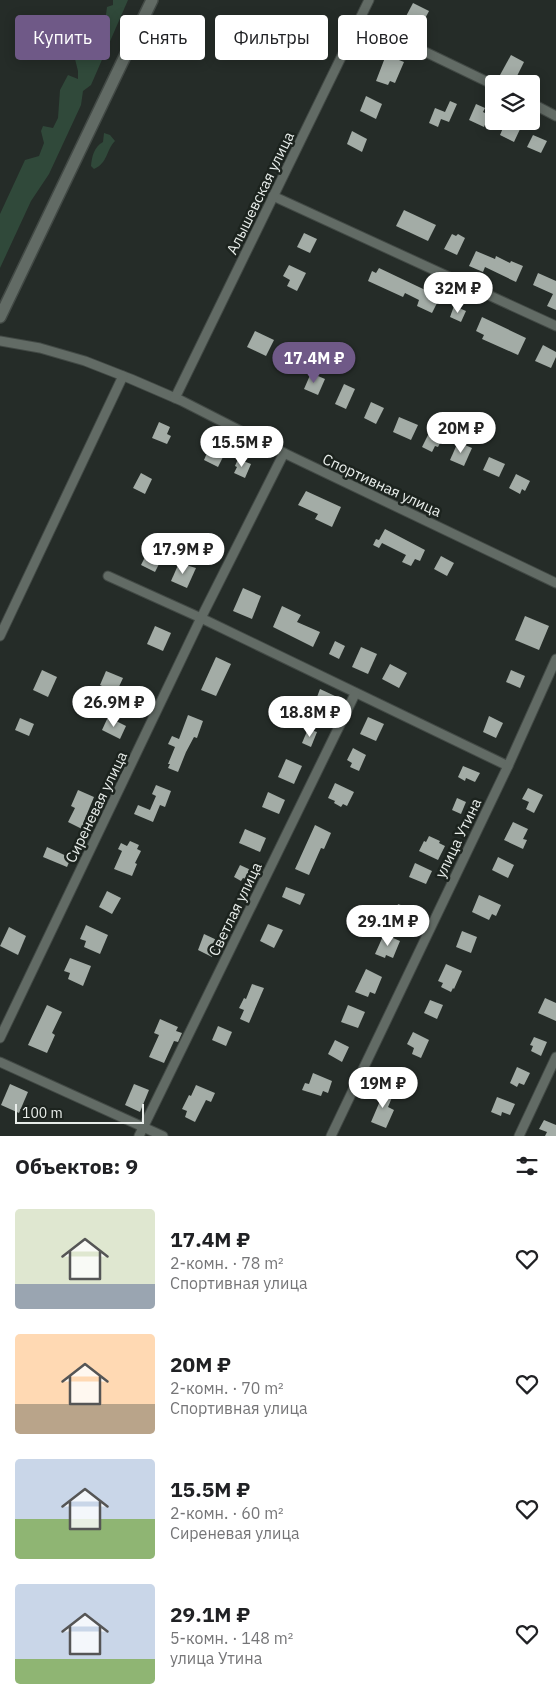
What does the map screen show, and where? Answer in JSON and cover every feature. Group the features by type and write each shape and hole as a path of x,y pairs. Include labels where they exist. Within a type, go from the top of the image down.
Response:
{"main road":[{"path":"0,316 152,0"}],"street":[{"name":"Алышевская улица","path":"362,15 369,0"},
{"path":"427,53 485,81"},
{"name":"Алышевская улица","path":"176,398 340,60"},
{"path":"540,108 556,116"},
{"path":"274,196 556,326"},
{"name":"Спортивная улица","path":"0,342 40,348 85,361 176,398 284,453 556,582"},
{"path":"0,636 123,376"},
{"name":"Сиреневая улица","path":"0,1038 201,618 284,453"},
{"path":"108,576 201,618 355,694 508,766"},
{"name":"улица Утина","path":"331,1136 508,766 556,659"},
{"name":"Светлая улица","path":"139,1136 355,694"},
{"path":"518,1136 556,1057"},
{"path":"0,1062 163,1136"}],"green space":[{"path":"113,0 128,0 110,41 110,15 106,15 107,7 113,5"},
{"path":"75,60 102,60 91,85 83,91 81,105 49,174 31,201 0,268 0,214 25,160 39,156 44,143 41,131 43,126 53,128 58,118 60,90 68,75 78,79"},
{"path":"104,133 110,135 115,141 102,163 94,169 91,166 93,155 97,146 103,142"}],"building":[{"path":"413,3 429,11 427,15 407,15"},
{"path":"511,55 524,62 518,75 500,75"},
{"path":"384,60 404,62 395,83 390,81 388,85 376,81"},
{"path":"366,96 382,104 376,119 360,111"},
{"path":"450,101 457,104 449,122 441,119 438,127 429,123 435,108 445,112"},
{"path":"476,104 485,108 483,112 485,113 484,127 469,120"},
{"path":"502,130 520,130 514,142 500,135"},
{"path":"352,131 367,139 362,152 347,144"},
{"path":"533,135 547,141 541,153 527,147"},
{"path":"404,210 436,225 428,241 396,226"},
{"path":"304,233 317,239 310,253 297,247"},
{"path":"452,234 456,236 458,234 465,238 457,255 444,249"},
{"path":"476,251 495,259 496,256 510,263 511,261 523,266 516,282 485,267 483,272 469,266"},
{"path":"289,265 306,273 297,291 287,286 290,280 283,276"},
{"path":"379,268 440,297 432,313 417,306 419,300 405,293 403,297 368,281 372,271 376,273"},
{"path":"538,273 556,281 556,310 547,306 553,294 533,285"},
{"path":"454,306 466,311 461,322 450,317"},
{"path":"482,317 526,338 518,355 482,339 484,335 476,331"},
{"path":"255,331 274,340 266,356 247,347"},
{"path":"543,345 556,352 551,368 535,361"},
{"path":"311,373 325,379 318,395 304,389"},
{"path":"344,384 355,389 346,409 335,404"},
{"path":"371,402 384,408 376,424 364,418"},
{"path":"399,417 418,425 411,440 393,432"},
{"path":"159,422 170,427 167,434 171,436 167,444 152,438"},
{"path":"430,431 443,437 438,447 435,446 432,452 422,447"},
{"path":"458,442 472,448 464,466 450,460"},
{"path":"210,446 225,453 218,467 204,460"},
{"path":"489,457 505,464 499,477 483,470"},
{"path":"238,459 251,464 245,478 234,473"},
{"path":"141,473 152,479 145,494 133,488"},
{"path":"516,474 530,481 525,491 522,489 520,494 509,488"},
{"path":"306,491 341,507 332,527 315,519 318,514 298,505"},
{"path":"385,529 425,550 420,561 415,559 411,566 402,562 406,555 382,543 379,548 373,545 376,539 379,540"},
{"path":"148,551 162,558 155,572 141,565"},
{"path":"441,556 454,563 447,576 434,569"},
{"path":"179,563 196,568 187,588 171,581"},
{"path":"243,588 261,596 252,619 233,611"},
{"path":"282,606 301,615 297,622 320,632 313,647 273,627"},
{"path":"525,616 549,626 539,650 515,640"},
{"path":"155,626 171,633 163,651 147,644"},
{"path":"335,641 345,646 339,659 329,654"},
{"path":"361,647 377,654 368,674 352,667"},
{"path":"216,657 231,664 216,696 201,690"},
{"path":"390,664 407,673 399,688 382,679"},
{"path":"42,670 57,677 48,697 33,690"},
{"path":"511,670 525,676 520,688 506,682"},
{"path":"106,671 123,678 116,693 100,685"},
{"path":"320,689 335,696 332,703 317,697"},
{"path":"188,715 203,721 197,738 194,737 178,772 168,768 175,747 168,744 172,736 179,739"},
{"path":"489,716 503,723 496,738 483,732"},
{"path":"108,717 126,726 120,739 102,730"},
{"path":"368,717 384,724 376,741 360,734"},
{"path":"20,718 34,724 29,736 15,730"},
{"path":"308,729 317,732 311,747 302,743"},
{"path":"353,748 366,755 359,771 350,767 352,763 347,760"},
{"path":"286,759 302,766 294,784 278,777"},
{"path":"463,766 480,773 475,782 466,778 465,781 458,777"},
{"path":"335,783 354,792 347,806 343,804 341,807 334,803 335,801 328,798"},
{"path":"156,785 171,791 165,807 160,805 153,822 134,814 138,805 150,810 156,796 152,794"},
{"path":"528,788 543,795 534,813 526,809 529,802 522,799"},
{"path":"78,790 94,797 84,821 88,823 84,830 68,822 75,808 71,806"},
{"path":"268,792 285,800 279,814 262,807"},
{"path":"457,798 466,802 461,814 452,810"},
{"path":"513,822 528,829 523,839 527,840 523,849 504,840"},
{"path":"315,825 331,833 324,849 321,848 309,875 295,869"},
{"path":"245,829 266,838 260,852 239,843"},
{"path":"429,836 440,841 439,843 445,846 438,860 419,851"},
{"path":"130,841 139,845 137,849 141,851 135,863 137,864 132,876 114,869 122,851 118,849 121,843 127,846"},
{"path":"47,847 71,858 67,867 43,857"},
{"path":"498,857 514,865 508,878 492,870"},
{"path":"415,863 432,871 426,884 409,877"},
{"path":"240,865 253,871 248,880 243,878 241,881 234,877"},
{"path":"286,887 305,894 300,905 282,897"},
{"path":"107,891 121,898 112,914 99,907"},
{"path":"479,895 501,905 496,916 492,914 489,920 472,912"},
{"path":"398,904 415,910 410,925 393,919"},
{"path":"268,924 283,930 274,948 260,941"},
{"path":"86,925 108,935 100,954 84,947 86,941 80,939"},
{"path":"9,927 26,936 18,955 0,946"},
{"path":"462,931 477,937 471,953 456,947"},
{"path":"204,934 219,941 212,957 198,950"},
{"path":"384,934 400,941 393,958 386,955 385,958 375,954"},
{"path":"70,958 91,966 83,986 68,979 70,973 64,971"},
{"path":"446,964 462,971 451,992 441,987 443,983 438,981"},
{"path":"366,969 382,977 375,994 370,992 368,997 355,992"},
{"path":"252,984 264,988 249,1023 240,1019 244,1010 239,1008 244,998 246,999"},
{"path":"545,998 556,1003 556,1021 538,1013"},
{"path":"430,1000 443,1005 437,1019 424,1013"},
{"path":"47,1005 62,1012 52,1033 55,1035 47,1053 28,1045"},
{"path":"348,1005 365,1012 358,1028 341,1022"},
{"path":"160,1019 178,1027 176,1031 182,1033 178,1042 174,1041 164,1063 149,1057 159,1035 154,1033"},
{"path":"218,1026 232,1032 226,1046 212,1040"},
{"path":"413,1032 429,1040 421,1058 412,1054 414,1048 407,1044"},
{"path":"534,1037 547,1042 541,1056 531,1051 533,1046 530,1045"},
{"path":"335,1040 349,1047 342,1062 328,1054"},
{"path":"517,1067 530,1073 524,1085 519,1083 517,1087 510,1083"},
{"path":"313,1073 332,1081 328,1093 323,1091 321,1096 302,1090 305,1083 309,1084"},
{"path":"10,1084 28,1092 19,1113 1,1105"},
{"path":"134,1084 149,1090 140,1112 125,1105"},
{"path":"196,1085 215,1093 211,1102 206,1100 195,1122 185,1117 187,1111 182,1109"},
{"path":"378,1089 393,1095 388,1107 394,1110 386,1128 371,1122 380,1101 374,1099"},
{"path":"497,1097 515,1104 510,1115 502,1112 501,1116 491,1112"},
{"path":"544,1120 556,1125 556,1136 545,1136 547,1132 539,1129"}]}
